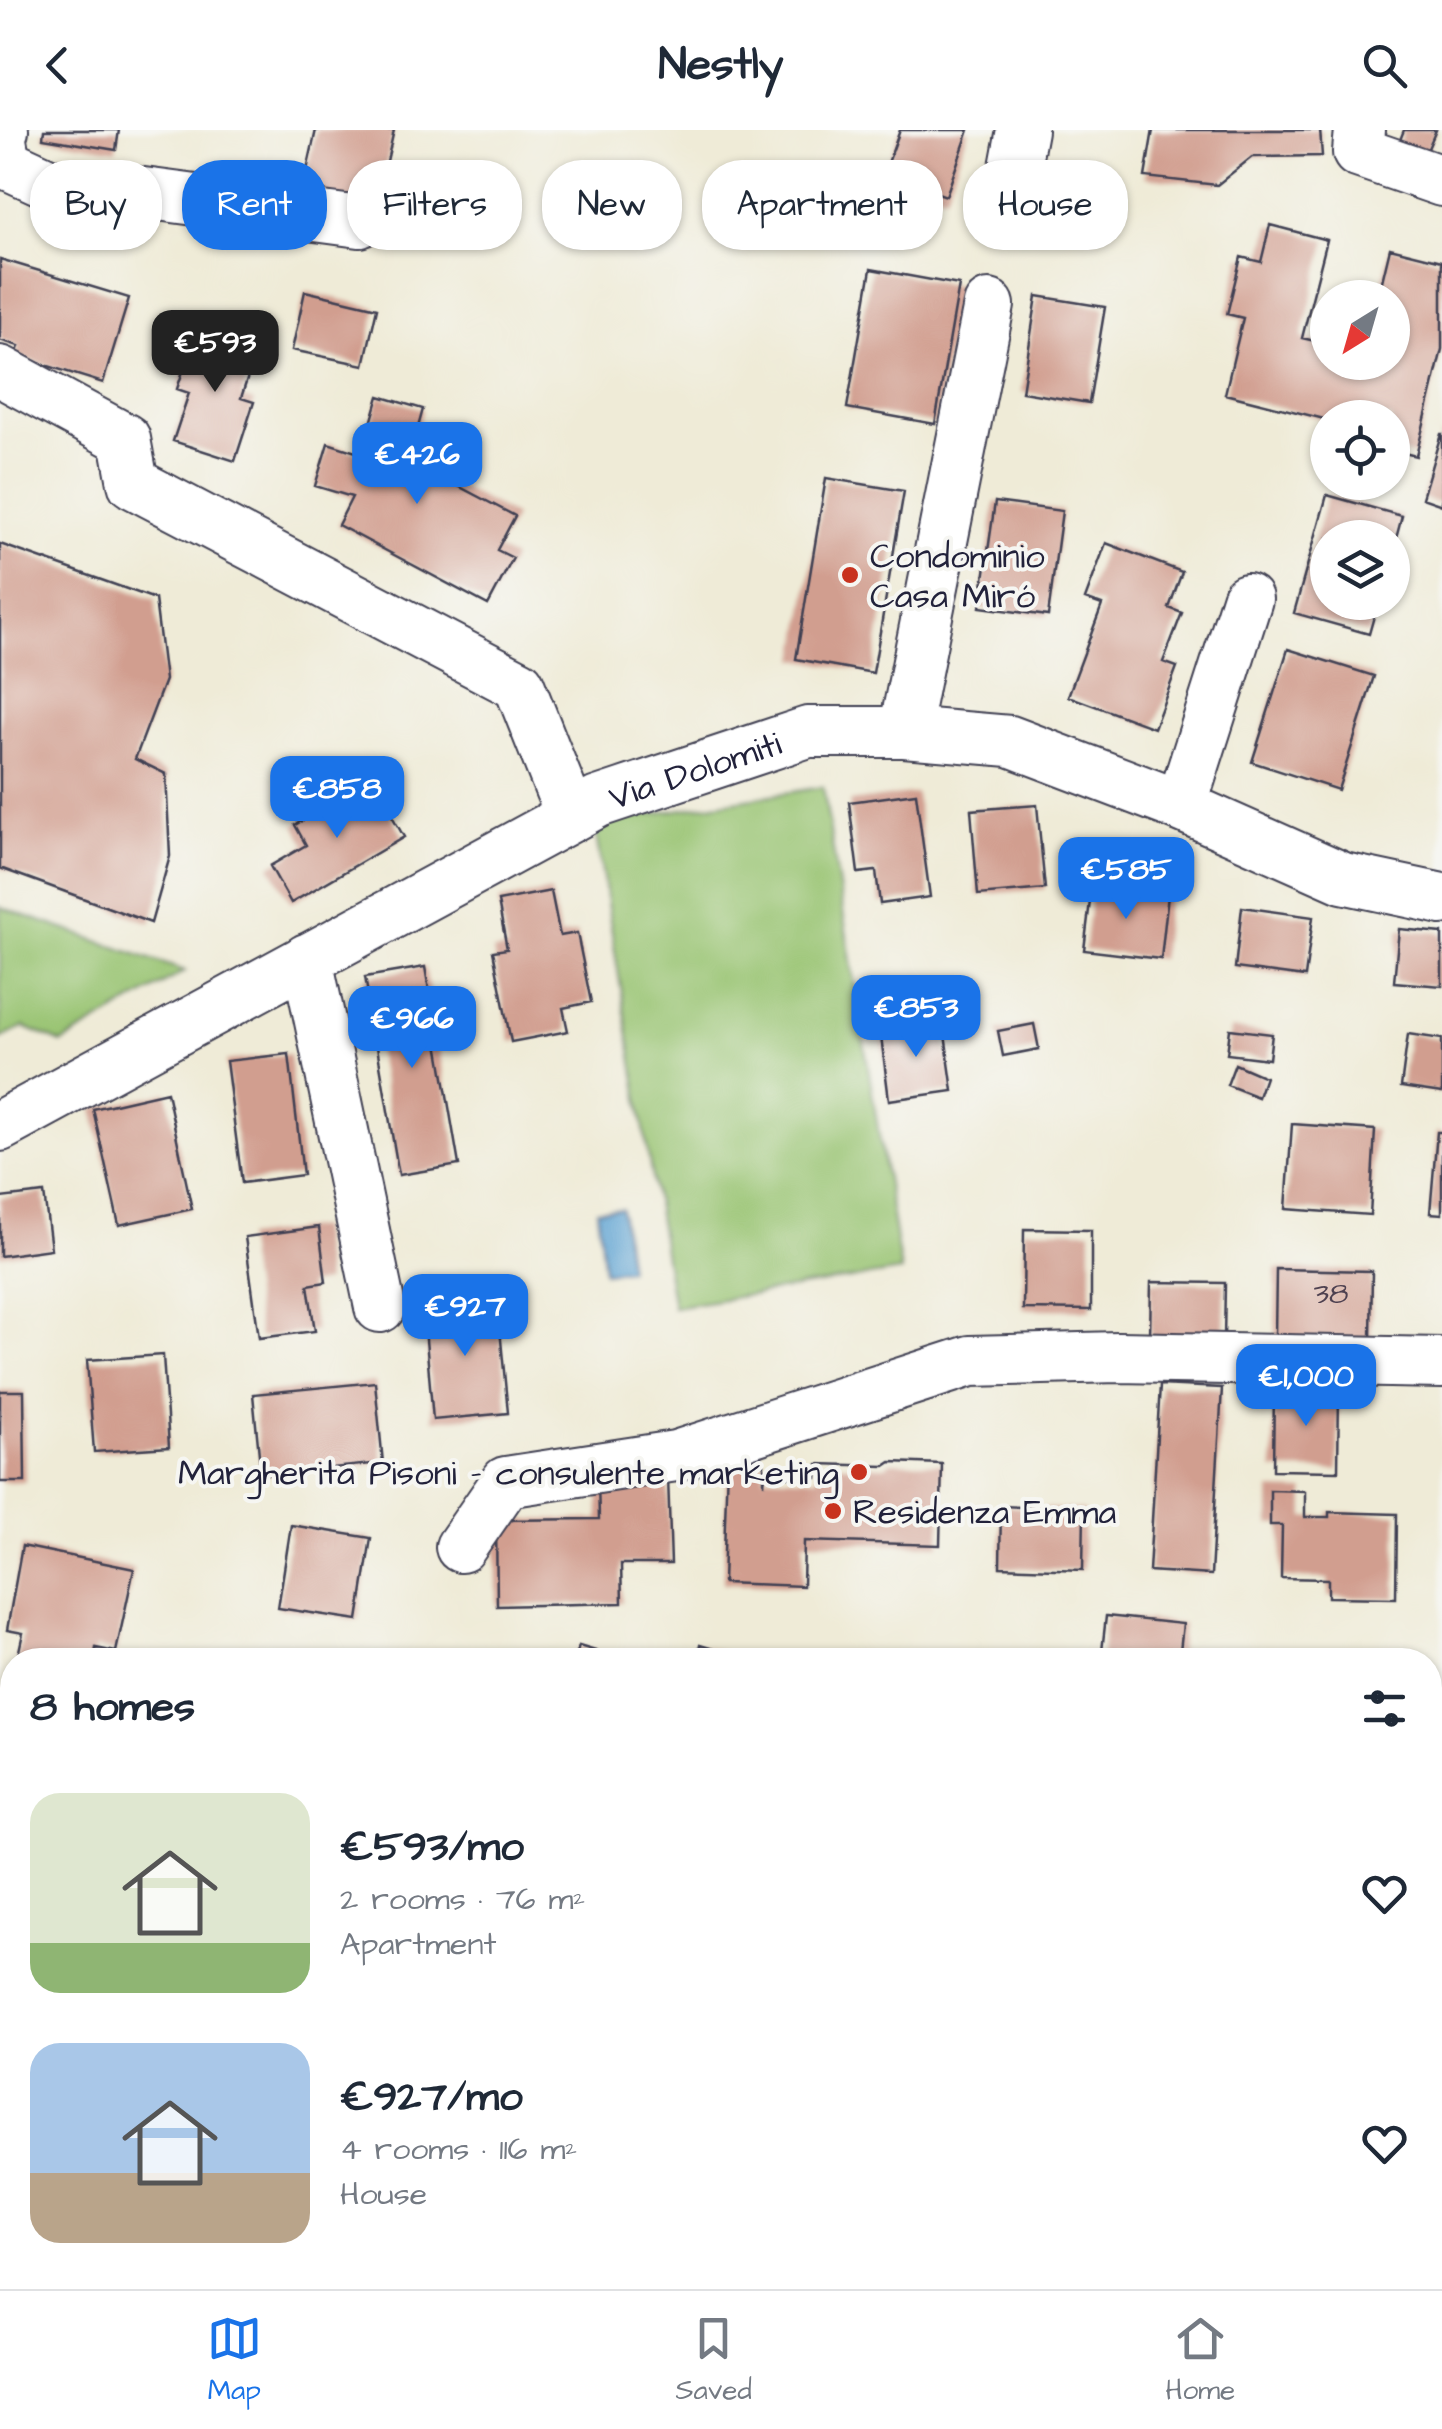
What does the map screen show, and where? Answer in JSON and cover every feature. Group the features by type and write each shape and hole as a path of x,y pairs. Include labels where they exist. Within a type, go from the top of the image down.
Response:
{"street":[{"path":"3,130 0,134 5,163 55,186 113,189 347,220"},
{"path":"1360,130 1358,152 1442,181"},
{"path":"904,732 989,305"},
{"path":"0,370 125,439 133,483 520,685 571,816"},
{"path":"1181,806 1247,599"},
{"name":"Via Dolomiti","path":"0,1126 598,802 808,732 904,732 1010,741 1181,806 1343,878 1442,899"},
{"path":"307,959 380,1307"},
{"path":"461,1547 506,1482 676,1456 970,1360 1442,1363"}],"green space":[{"path":"823,787 901,1271 673,1307 594,823"},
{"path":"0,907 185,971 62,1043 24,1027 0,1039"}],"water":[{"path":"621,1208 629,1269 604,1272 597,1210"}],"building":[{"path":"44,130 119,130 116,150 43,138"},
{"path":"316,130 394,130 387,160 347,160 347,203 327,199 327,160 309,160"},
{"path":"900,130 969,130 946,196 943,160 889,160"},
{"path":"1153,130 1320,130 1322,156 1252,157 1217,185 1145,177"},
{"path":"1404,130 1436,130 1423,160 1396,150"},
{"path":"1270,225 1327,240 1317,280 1310,280 1310,307 1302,338 1310,340 1310,380 1410,380 1410,280 1382,280 1390,248 1442,261 1442,349 1416,456 1410,454 1410,400 1310,400 1310,415 1225,394 1243,318 1227,314 1241,257 1261,262"},
{"path":"0,259 129,298 103,383 16,356 19,346 0,340"},
{"path":"871,269 959,285 935,424 847,408"},
{"path":"305,291 377,308 364,365 292,350"},
{"path":"1037,296 1105,307 1089,403 1022,392"},
{"path":"197,329 257,349 241,398 254,402 235,461 173,441 189,393 177,389"},
{"path":"379,396 423,409 409,460 515,516 497,550 513,558 488,605 338,525 352,497 315,486 328,443 362,454"},
{"path":"1442,434 1442,505 1422,498"},
{"name":"Condominio Casa Miró","path":"826,478 904,491 873,673 796,659"},
{"path":"1326,500 1345,500 1402,516 1401,520 1320,520"},
{"path":"995,502 1062,511 1048,616 980,607"},
{"path":"1106,543 1182,572 1169,608 1182,613 1163,662 1177,667 1154,728 1068,696 1102,605 1085,599"},
{"path":"0,544 155,599 165,680 135,759 166,774 170,856 151,923 0,868"},
{"path":"1310,556 1310,617 1294,613"},
{"path":"1319,620 1373,620 1369,634"},
{"path":"1288,649 1374,676 1338,790 1252,762"},
{"path":"372,781 404,837 291,903 270,866 306,845 295,825"},
{"path":"916,793 930,897 880,904 876,871 858,873 849,802"},
{"path":"1037,805 1045,889 978,895 971,810"},
{"path":"1092,885 1168,895 1161,959 1084,950"},
{"path":"551,891 560,936 577,933 591,1002 563,1008 568,1031 511,1042 493,951 507,949 498,901"},
{"path":"1242,907 1313,917 1305,977 1235,968"},
{"path":"1399,929 1442,933 1442,986 1394,982"},
{"path":"425,967 459,1165 399,1175 365,977"},
{"path":"943,1020 953,1091 889,1100 880,1028"},
{"path":"1034,1024 1039,1049 1003,1056 998,1031"},
{"path":"1230,1029 1272,1034 1269,1059 1227,1054"},
{"path":"1408,1034 1442,1039 1442,1093 1401,1087"},
{"path":"289,1054 303,1175 242,1183 226,1061"},
{"path":"1235,1064 1265,1077 1258,1097 1227,1085"},
{"path":"167,1092 192,1209 119,1225 93,1109"},
{"path":"1292,1124 1375,1130 1370,1215 1286,1209"},
{"path":"1437,1132 1442,1132 1442,1214 1430,1213"},
{"path":"44,1193 51,1249 0,1256 0,1198"},
{"path":"319,1227 326,1282 308,1285 315,1331 259,1338 245,1237"},
{"path":"1024,1229 1091,1230 1091,1310 1023,1309"},
{"path":"1276,1269 1372,1271 1371,1340 1275,1338"},
{"path":"1151,1282 1225,1283 1224,1340 1150,1338"},
{"path":"497,1298 508,1413 433,1420 423,1305"},
{"path":"163,1355 169,1447 94,1452 87,1360"},
{"path":"375,1382 383,1463 261,1475 253,1394"},
{"path":"1160,1385 1222,1388 1211,1575 1149,1571"},
{"path":"1274,1387 1339,1388 1338,1471 1273,1470"},
{"path":"0,1391 24,1391 25,1482 0,1482"},
{"name":"Residenza Emma","path":"891,1462 942,1464 940,1545 804,1541 803,1586 723,1583 727,1463 764,1464 764,1484 765,1476 817,1478 818,1464 885,1466"},
{"path":"668,1477 671,1564 621,1564 622,1603 497,1606 496,1520 599,1519 598,1479"},
{"path":"1270,1490 1305,1491 1305,1517 1329,1517 1329,1512 1397,1514 1396,1598 1328,1597 1328,1579 1281,1578 1282,1525 1270,1525"},
{"path":"1001,1506 1084,1510 1083,1570 1000,1567"},
{"path":"291,1525 371,1538 358,1620 278,1608"},
{"path":"22,1546 134,1569 117,1648 20,1648 23,1633 7,1630"},
{"path":"1106,1616 1183,1624 1180,1648 1102,1648"}],"place":[{"name":"Condominio Casa Miró","path":"850,575"},
{"name":"Margherita Pisoni - consulente marketing","path":"859,1472"},
{"name":"Residenza Emma","path":"833,1511"}]}
